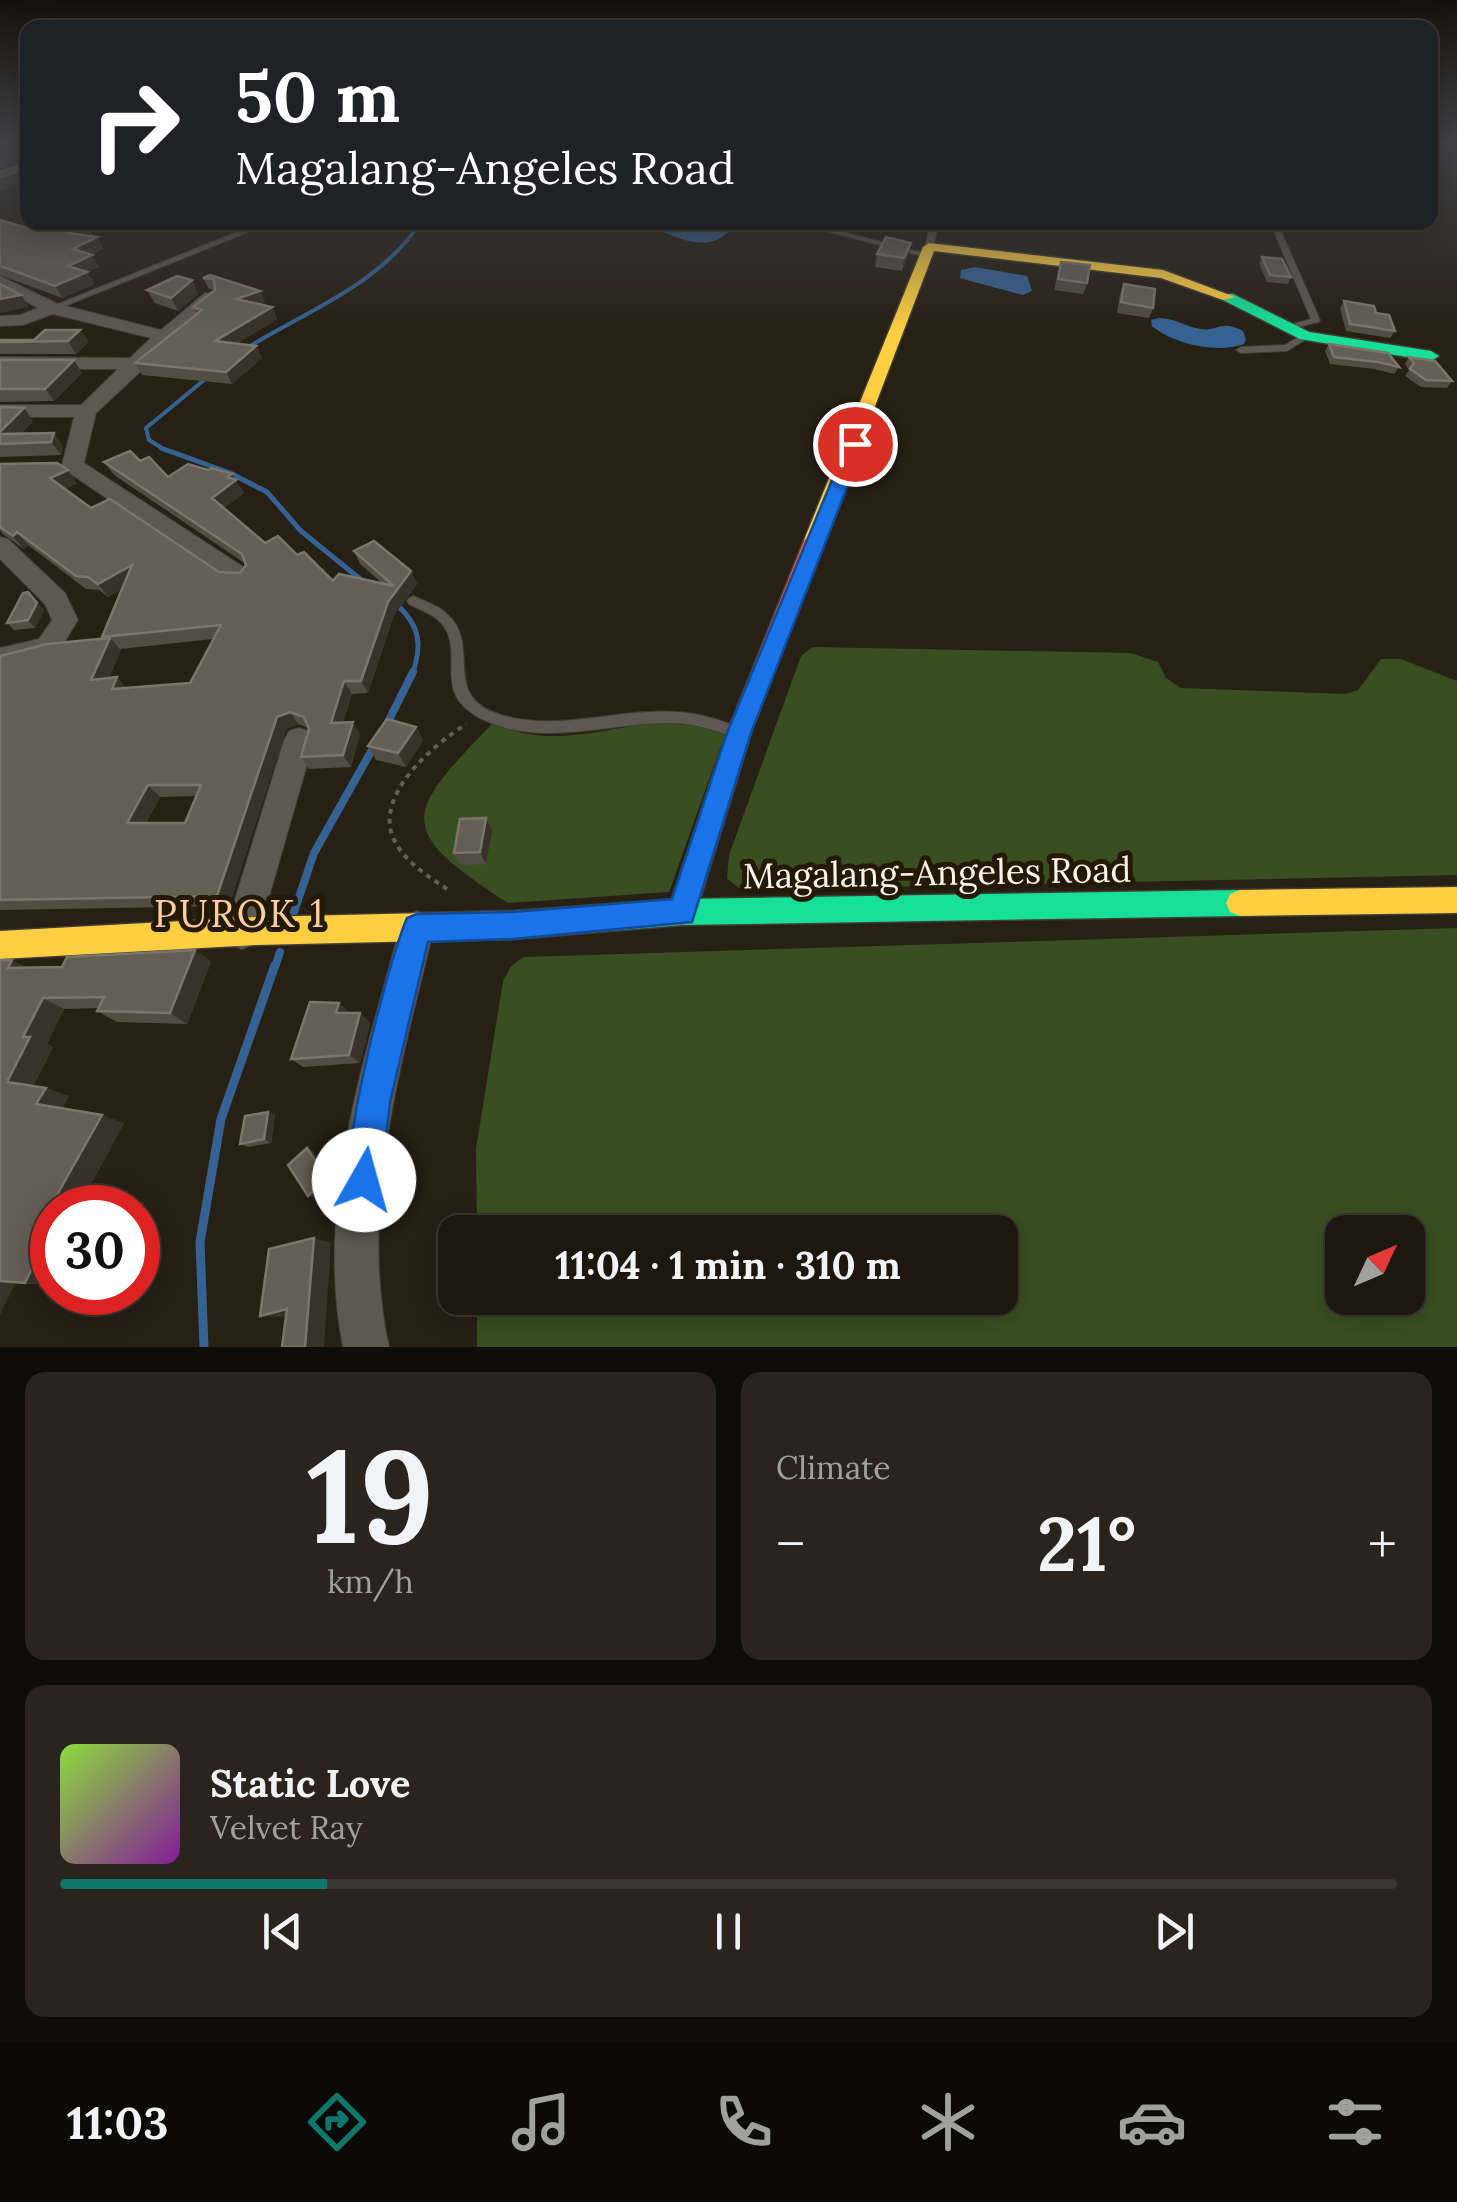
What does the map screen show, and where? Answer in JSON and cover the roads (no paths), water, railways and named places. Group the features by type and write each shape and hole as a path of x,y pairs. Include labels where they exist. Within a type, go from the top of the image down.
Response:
{"street":[{"path":"682,912 739,733 927,251 1164,274 1221,294 1296,331 1389,355 1430,356"},
{"path":"0,281 52,308 164,336"},
{"path":"211,297 86,411 64,466 239,576"},
{"path":"0,321 23,320 52,308"},
{"path":"0,364 134,364"},
{"path":"0,411 86,411"},
{"path":"0,545 56,599 65,620 48,647 0,658"},
{"path":"249,932 299,740"},
{"name":"Magalang-Angeles Road","path":"0,945 249,932 513,926 682,912 1457,900"},
{"path":"366,1347 355,1288 359,1218 374,1102 417,928"}],"lane":[{"path":"52,308 250,230"},
{"path":"831,230 927,251 932,230"},
{"path":"1241,350 1287,348 1296,331 1316,320 1276,230"},
{"path":"413,601 448,621 456,639 457,686 467,702 484,714 527,726 689,715 739,733"}],"water":[{"path":"658,230 728,232 708,242"},
{"path":"975,267 1027,276 1032,291 1023,295 960,278 961,270"},
{"path":"1159,318 1201,329 1229,326 1243,331 1246,339 1244,344 1233,347 1196,346 1152,326 1151,320"}],"waterway":[{"path":"247,348 364,280 415,230"},
{"path":"163,449 149,440 146,428 209,376"},
{"path":"163,449 230,473 267,492 301,531 365,583"},
{"path":"396,604 417,636 418,654 413,673"},
{"path":"387,724 413,673"},
{"path":"294,912 314,853 373,748"},
{"path":"275,967 280,952"},
{"path":"204,1347 200,1242 221,1119 275,965"}],"district":[{"name":"PUROK 1","path":"240,914"}]}
